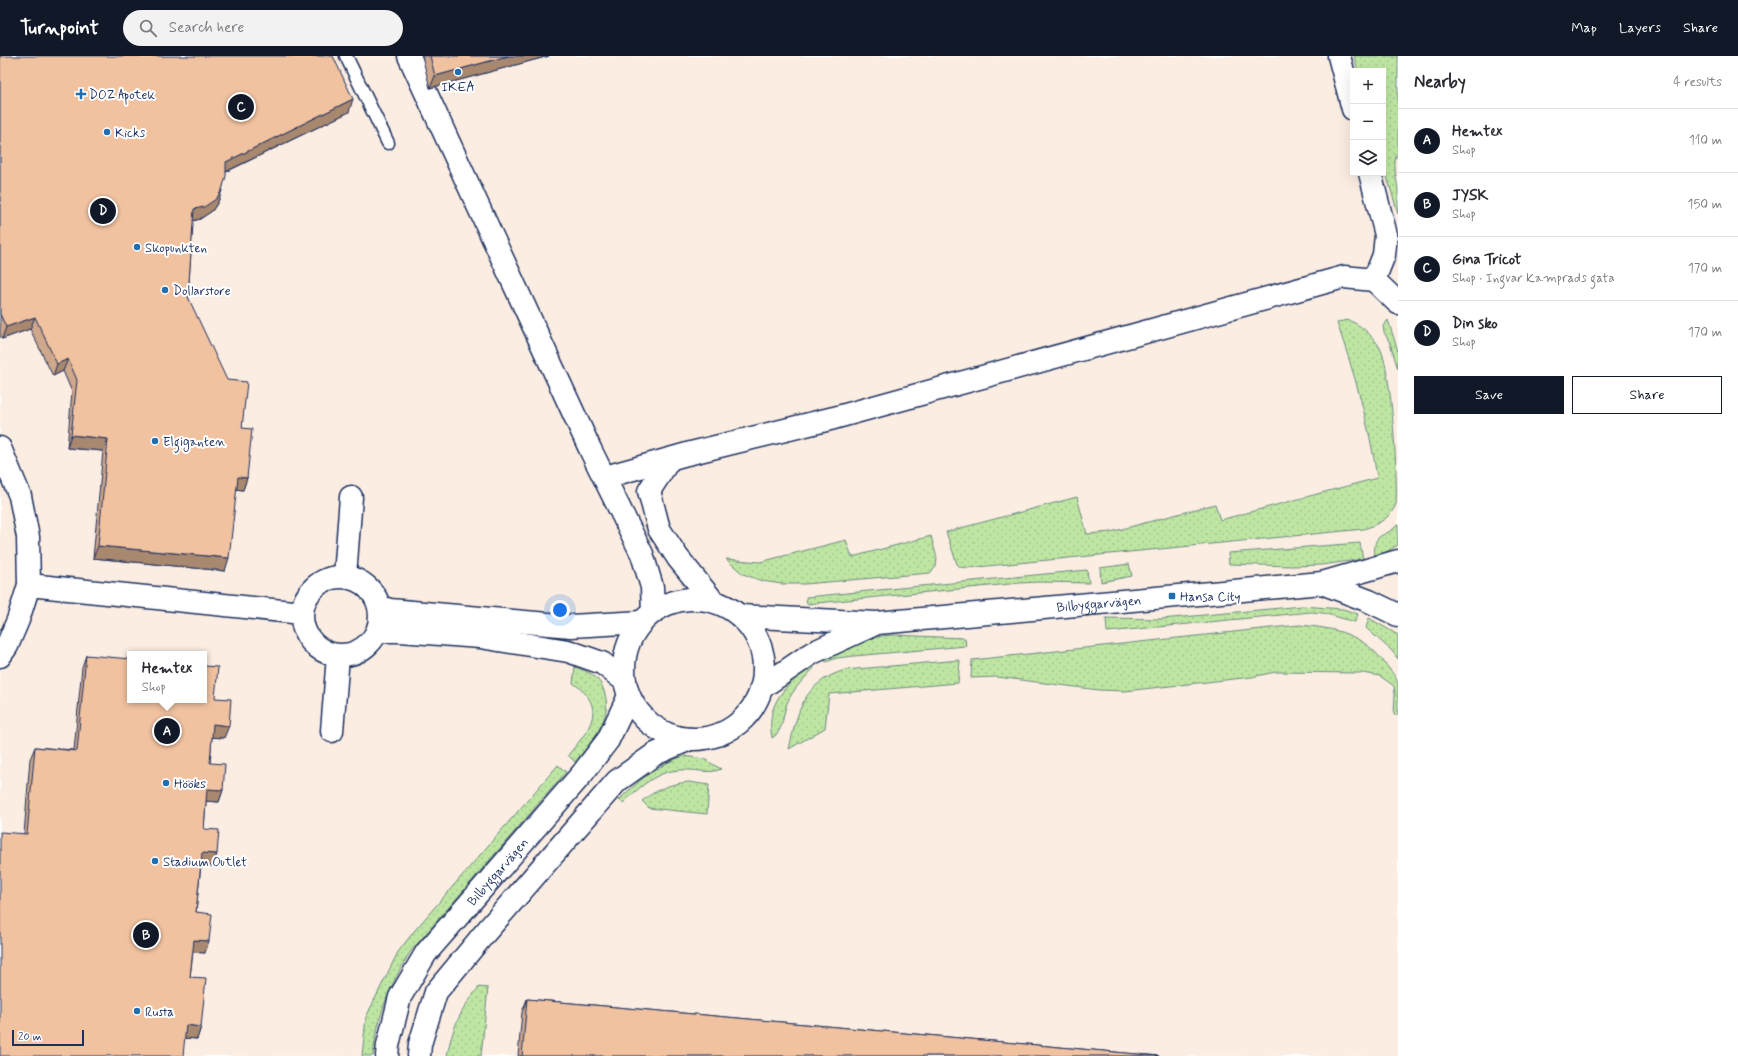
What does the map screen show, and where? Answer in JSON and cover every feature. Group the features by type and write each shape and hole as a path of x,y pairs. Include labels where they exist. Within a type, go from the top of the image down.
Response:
{"street":[{"path":"409,56 591,451 642,554 652,587 648,617"},
{"path":"1339,56 1352,104"},
{"path":"1371,176 1386,235 1384,255 1374,280"},
{"path":"605,477 834,418 1344,277 1374,280 1398,303"},
{"path":"0,448 20,496 28,537 29,585 7,646 0,656"},
{"path":"670,460 649,491 659,530 678,558 713,601"},
{"path":"345,576 351,497"},
{"name":"Bilbyggarvägen","path":"740,616 877,623 1322,583 1398,561"},
{"path":"345,576 357,579 367,586 375,595 380,607 381,619 378,631 372,642 362,650 350,655 338,656 326,653 315,646 308,637 303,625 302,613 305,601 311,590 321,582 332,577 345,576"},
{"name":"Bilbyggarvägen","path":"1322,583 1369,601 1398,615"},
{"path":"29,585 302,613"},
{"path":"697,599 713,601 728,607 740,616 751,628 758,642 763,657 764,672 761,688 755,702 746,715 734,726 721,733 706,738 690,739 674,736 654,726 637,709 627,688 624,665 626,649 632,635 648,617 667,604 682,600 697,599"},
{"path":"380,607 390,610 571,626 648,617"},
{"name":"Bilbyggarvägen","path":"761,688 812,653 877,623"},
{"path":"378,631 400,631 480,637 568,651 602,663 627,688"},
{"path":"332,731 338,656"},
{"name":"Bilbyggarvägen","path":"387,1056 388,1045 400,998 426,952 582,774 608,740 627,688"},
{"path":"419,1056 420,1044 436,992 484,934 617,780 655,754 690,739"}],"lane":[{"path":"346,56 388,143"}],"shaded area":[{"path":"0,56 1398,56 1398,1056 0,1056"}],"green space":[{"path":"1354,56 1398,56 1398,152 1395,165 1398,188 1398,214 1386,173 1386,68 1357,68"},
{"path":"1346,320 1351,321 1361,327 1370,335 1380,348 1388,379 1395,451 1396,504 1390,514 1383,520 1364,529 967,568 960,567 957,564 946,532 1077,497 1087,534 1111,532 1215,504 1220,520 1377,478 1361,400 1337,323"},
{"path":"1388,320 1398,351 1398,369 1390,343 1384,332 1383,326"},
{"path":"1398,524 1398,545 1375,556 1376,542 1378,538 1389,532"},
{"path":"931,536 937,558 936,567 930,573 805,584 782,584 762,581 743,574 726,559 760,562 846,540 852,557"},
{"path":"1360,543 1363,559 1322,565 1292,566 1229,564 1228,553"},
{"path":"1129,564 1132,576 1101,582 1100,568"},
{"path":"1087,570 1089,583 1020,583 807,604 806,597"},
{"path":"1302,606 1343,609 1358,614 1355,622 1323,613 1311,612 1107,632 1106,618 1161,619"},
{"path":"1369,618 1398,635 1398,659 1392,651 1366,628"},
{"path":"1299,625 1325,628 1348,635 1359,640 1378,655 1392,672 1398,684 1398,715 1394,715 1394,686 1380,676 1362,673 1275,672 1252,677 1125,691 1099,690 997,677 971,678 972,660"},
{"path":"893,635 965,638 966,646 854,656 837,658 826,662 822,657 874,637"},
{"path":"960,660 958,683 829,694 825,728 789,749 796,722 805,700 811,690 820,682 831,676 845,670"},
{"path":"811,664 814,668 791,695 779,731 772,738 771,725 775,704 786,687"},
{"path":"575,667 593,675 602,686 606,701 606,711 594,738 575,762 568,755 583,737 588,728 592,719 593,710 590,701 584,692 573,683"},
{"path":"684,756 704,759 721,769 709,772 678,770 669,772 652,779 623,803 619,800 648,774 665,764"},
{"path":"558,765 566,772 411,951 396,976 381,1014 373,1056 362,1056 366,1017 398,952 415,930"},
{"path":"689,782 709,785 707,814 649,808 642,801 653,793 664,788 675,784"},
{"path":"479,987 488,988 481,1056 447,1056 458,1019 467,1003"}],"building":[{"path":"0,56 333,56 353,99 226,162 226,176 222,190 216,199 204,207 194,209 188,297 227,380 247,382 242,428 252,429 247,478 238,477 229,558 98,546 108,439 71,435 77,380 68,359 57,364 35,317 6,327 0,314"},
{"path":"430,56 508,56 435,76"},
{"path":"86,655 127,659 127,703 207,703 207,666 218,667 215,698 231,699 229,726 213,724 210,763 225,764 223,790 207,789 204,829 219,830 217,854 202,853 196,912 212,914 209,941 194,940 190,977 206,978 201,1027 186,1025 183,1056 0,1056 0,832 27,834 35,747 77,751"},
{"path":"527,999 1159,1056 522,1056"}],"place":[{"name":"IKEA","path":"458,72"},
{"name":"DOZ Apotek","path":"81,94"},
{"name":"Gina Tricot","path":"241,107"},
{"name":"Kicks","path":"107,132"},
{"name":"Din sko","path":"103,211"},
{"name":"Skopunkten","path":"137,247"},
{"name":"Dollarstore","path":"165,290"},
{"name":"Elgiganten","path":"155,441"},
{"name":"Hansa City","path":"1172,596"},
{"name":"Hemtex","path":"167,731"},
{"name":"Hööks","path":"166,783"},
{"name":"Stadium Outlet","path":"155,861"},
{"name":"JYSK","path":"146,935"},
{"name":"Rusta","path":"137,1011"}]}
